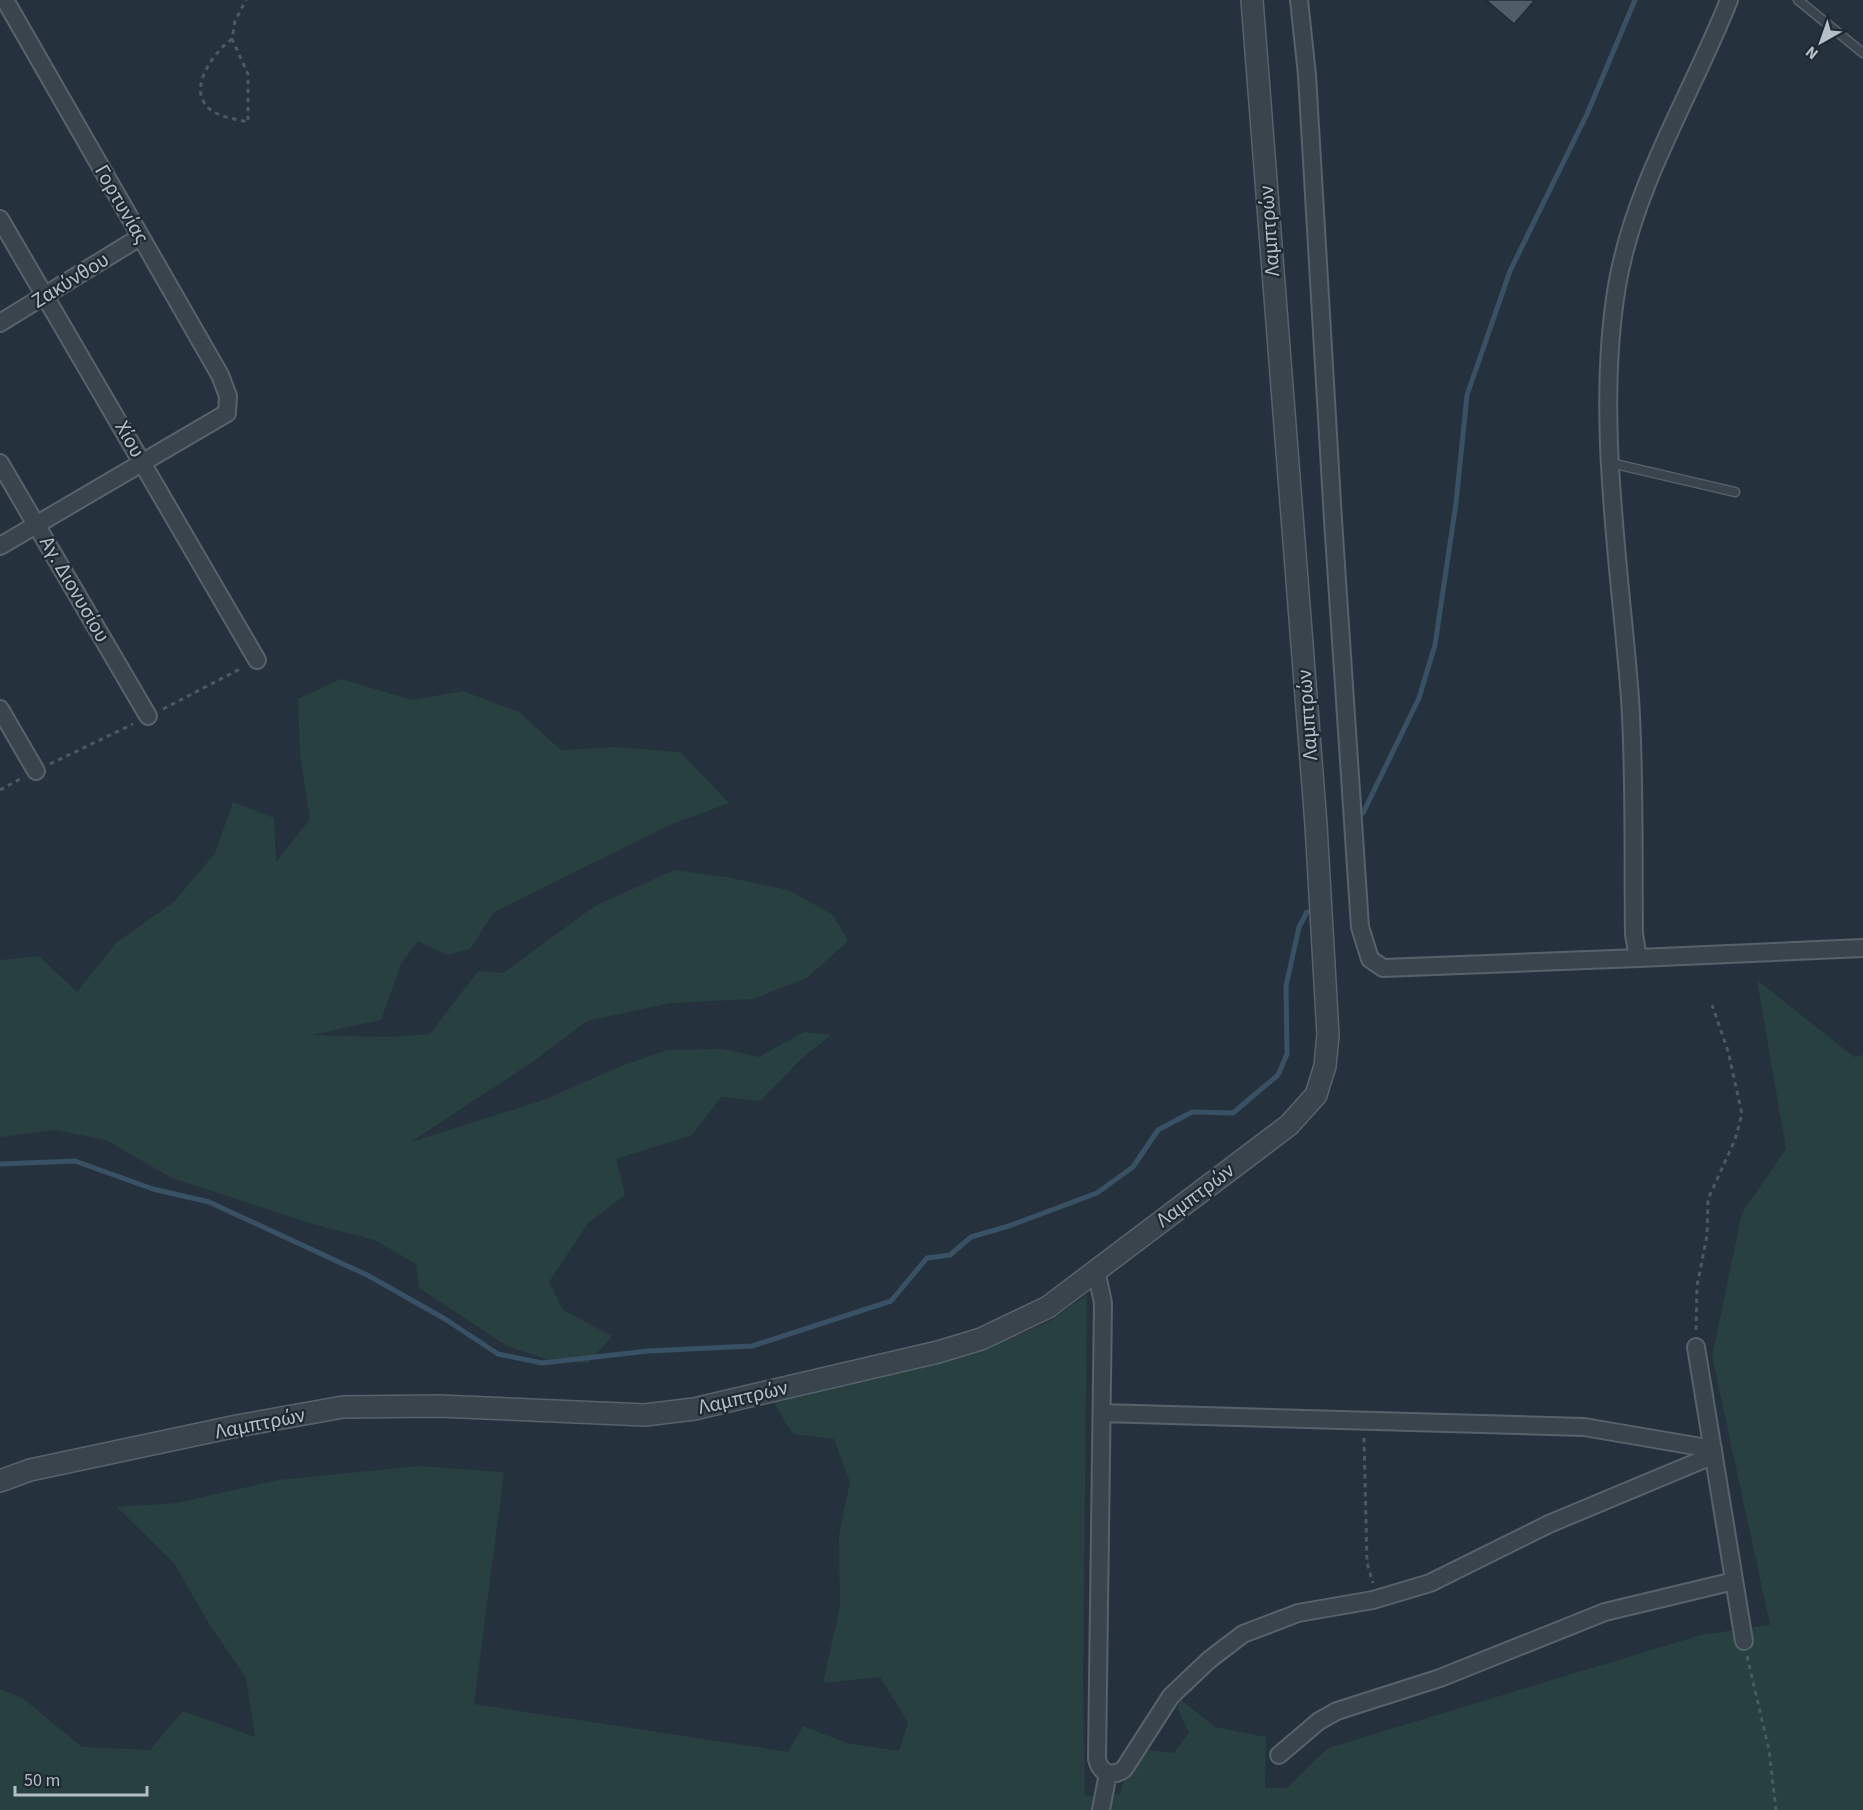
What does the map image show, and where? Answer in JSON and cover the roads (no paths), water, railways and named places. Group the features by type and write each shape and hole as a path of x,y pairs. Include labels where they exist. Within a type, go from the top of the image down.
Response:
{"street":[{"name":"Γορτυνίας","path":"4,0 220,375 228,396 227,412 144,462"},
{"name":"Λαμπτρών","path":"0,1481 41,1468 237,1426 343,1407 439,1406 645,1415 694,1409 938,1352 981,1339 1048,1307 1289,1125 1316,1095 1325,1066 1328,1035 1316,825 1252,0"},
{"path":"1299,0 1307,75 1360,927 1370,959 1383,968 1394,968 1863,948"},
{"path":"1638,957 1634,934 1630,700 1611,463 1611,343 1617,286 1625,252 1652,176 1730,0"},
{"name":"Χίου","path":"0,219 144,462 257,660"},
{"name":"Ζακύνθου","path":"0,323 140,237"},
{"path":"0,546 144,462"},
{"name":"Αγ. Διονυσίου","path":"0,463 148,716"},
{"path":"0,709 36,771"},
{"path":"1095,1270 1103,1303 1097,1759 1101,1769 1108,1773 1115,1774 1124,1768 1171,1696 1209,1659 1234,1640 1264,1624 1298,1613 1413,1589 1450,1575 1549,1524 1713,1452"},
{"path":"1696,1347 1744,1641"},
{"path":"1102,1413 1584,1427 1713,1452"},
{"path":"1279,1755 1319,1721 1337,1711 1446,1676 1605,1612 1734,1581"},
{"path":"1101,1810 1108,1773"}],"lane":[{"path":"1798,0 1863,53"},
{"path":"1611,463 1735,492"}],"waterway":[{"path":"1363,813 1419,698 1435,645 1456,503 1467,395 1510,271 1587,114 1635,0"},
{"path":"0,1164 75,1161 153,1189 209,1202 369,1276 445,1319 498,1354 542,1363 648,1351 752,1346 891,1301 927,1258 950,1255 971,1237 1009,1226 1097,1193 1133,1167 1158,1130 1192,1112 1233,1113 1278,1075 1287,1054 1286,986 1299,927 1307,912"}]}
